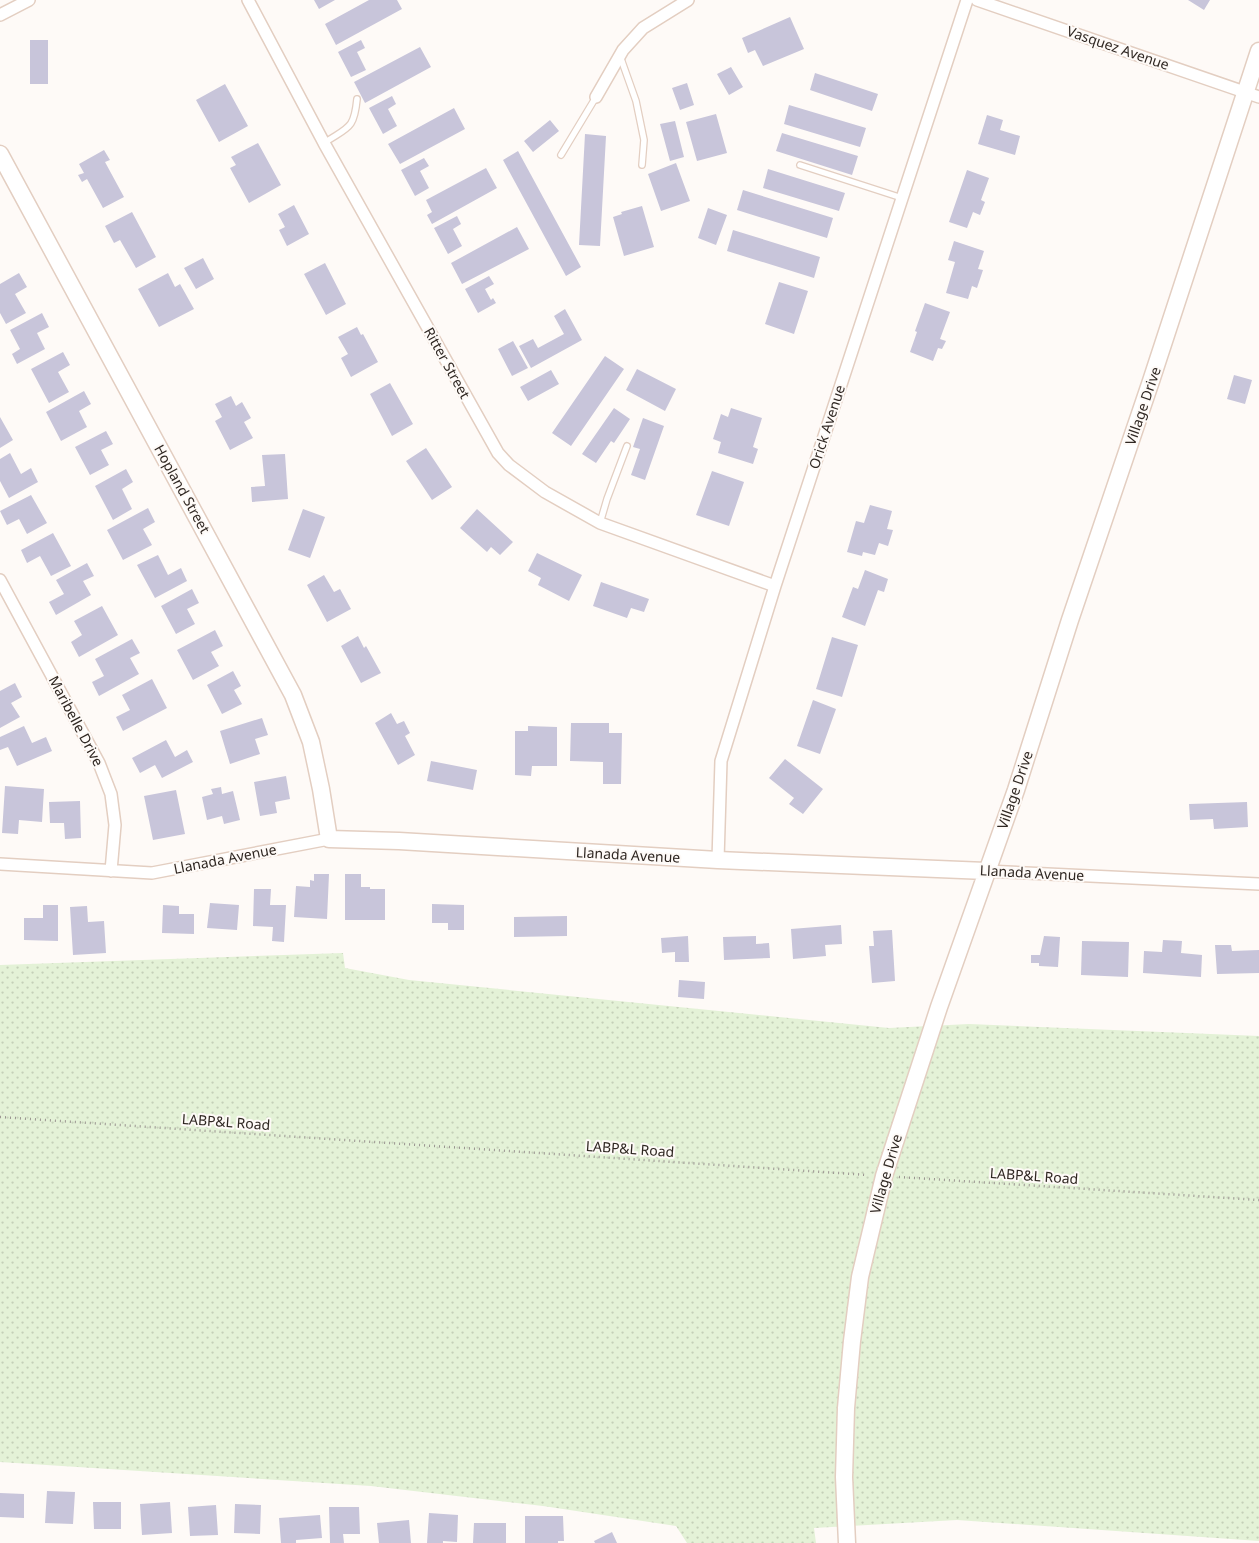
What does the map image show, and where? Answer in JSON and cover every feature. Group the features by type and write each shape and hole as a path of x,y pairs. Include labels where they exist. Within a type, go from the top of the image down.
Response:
{"main road":[{"name":"Village Drive","path":"847,1543 844,1477 846,1408 852,1341 860,1277 884,1176 939,1008 1016,790 1070,620 1252,94 1259,52"},
{"name":"Hopland Street","path":"0,154 293,695 311,742 329,839"},
{"name":"Llanada Avenue","path":"329,839 718,860 986,871"}],"street":[{"path":"0,15 29,0"},
{"name":"Ritter Street","path":"248,0 324,143 498,453 509,465 545,492 600,523 775,586"},
{"path":"596,97 620,56 643,28 688,0"},
{"name":"Orick Avenue","path":"718,860 721,761 775,586 967,0"},
{"name":"Vasquez Avenue","path":"977,0 1252,94"},
{"name":"Maribelle Drive","path":"0,580 99,763 111,794 115,825 111,871"},
{"name":"Llanada Avenue","path":"0,864 152,873 329,839"},
{"name":"Llanada Avenue","path":"986,871 1259,884"}],"lane":[{"path":"620,56 636,101 644,140 642,165"},
{"path":"562,155 596,97"},
{"path":"324,143 349,126 355,118 357,99"},
{"path":"800,165 902,198"},
{"path":"600,523 627,446"}],"path":[{"name":"LABP&L Road","path":"0,1117 1259,1200"}],"green space":[{"path":"343,953 345,968 409,980 889,1028 969,1024 1259,1036 1259,1541 957,1520 814,1528 816,1543 687,1543 676,1526 543,1506 371,1486 0,1462 0,965"}],"building":[{"path":"314,0 335,0 319,9"},
{"path":"369,0 397,0 402,9 336,45 325,24"},
{"path":"1188,0 1210,0 1204,10"},
{"path":"790,17 804,49 763,66 755,50 748,53 742,38"},
{"path":"30,40 48,40 48,84 30,84"},
{"path":"361,40 365,48 357,52 366,70 351,77 338,52"},
{"path":"420,47 431,67 365,103 354,82"},
{"path":"731,67 743,87 729,95 717,74"},
{"path":"815,73 878,94 872,111 810,90"},
{"path":"687,83 694,105 680,110 672,88"},
{"path":"225,84 248,126 219,142 196,100"},
{"path":"392,96 396,104 388,109 397,126 383,134 369,108"},
{"path":"789,105 866,128 860,147 784,124"},
{"path":"454,108 465,129 400,164 388,144"},
{"path":"716,114 727,153 697,161 686,122"},
{"path":"987,115 1003,120 1000,130 1020,136 1015,155 978,144"},
{"path":"550,120 559,131 533,152 524,141"},
{"path":"675,121 684,157 670,161 660,124"},
{"path":"782,133 858,156 852,175 776,151"},
{"path":"585,134 606,136 600,246 579,245"},
{"path":"258,143 281,185 249,203 230,168 236,165 231,157"},
{"path":"104,150 110,160 105,162 124,197 103,208 87,179 82,182 78,175 84,173 79,164"},
{"path":"518,151 581,267 566,276 503,160"},
{"path":"424,158 429,166 420,171 429,188 415,196 401,170"},
{"path":"676,163 690,201 661,211 648,174"},
{"path":"486,168 497,188 432,224 427,215 432,212 426,200"},
{"path":"768,169 845,193 839,211 763,188"},
{"path":"967,170 989,178 981,200 985,202 980,215 973,212 967,228 949,222"},
{"path":"743,190 833,218 827,238 737,210"},
{"path":"294,205 309,234 287,246 279,230 285,227 278,214"},
{"path":"642,206 654,247 624,256 613,217 622,214 621,212"},
{"path":"708,208 727,215 716,245 698,238"},
{"path":"132,212 156,257 136,268 120,240 114,243 105,226"},
{"path":"457,216 461,224 453,229 462,246 448,254 434,228"},
{"path":"517,227 529,249 462,284 451,263"},
{"path":"733,230 820,257 814,278 727,251"},
{"path":"954,241 984,251 978,269 983,270 977,288 972,286 968,299 946,293 955,262 948,260"},
{"path":"203,258 214,279 196,289 184,268"},
{"path":"325,263 346,304 326,315 304,274"},
{"path":"19,273 27,287 15,294 26,313 6,324 0,313 0,284"},
{"path":"168,273 175,287 180,284 194,309 159,327 138,289"},
{"path":"489,276 494,284 485,289 491,300 493,298 496,303 478,313 465,289"},
{"path":"779,282 808,291 794,334 765,324"},
{"path":"925,303 950,312 940,339 946,341 942,349 938,348 933,361 910,352"},
{"path":"565,309 582,340 531,368 519,346 533,339 538,348 564,334 554,316"},
{"path":"42,313 49,327 37,333 45,349 17,364 12,354 20,349 10,330"},
{"path":"357,327 361,335 363,334 378,362 351,377 341,358 348,354 338,337"},
{"path":"513,341 528,368 512,376 498,349"},
{"path":"63,352 70,365 58,372 69,392 49,403 31,369"},
{"path":"605,356 624,369 571,446 552,433"},
{"path":"637,369 676,389 665,411 626,390"},
{"path":"551,370 559,384 528,401 520,387"},
{"path":"1234,375 1252,380 1245,404 1227,399"},
{"path":"390,383 413,424 392,436 370,394"},
{"path":"84,391 91,404 79,411 87,427 61,441 46,412"},
{"path":"231,396 236,406 242,402 251,418 244,422 253,438 230,450 215,421 222,417 215,404"},
{"path":"614,408 630,419 614,443 611,441 596,463 582,454"},
{"path":"731,408 762,418 753,447 758,449 753,464 718,453 721,442 713,439 721,414 728,417"},
{"path":"0,417 13,440 0,448"},
{"path":"643,418 664,426 645,480 631,475 640,449 633,447"},
{"path":"106,431 113,444 101,450 109,465 90,475 75,447"},
{"path":"426,448 452,487 432,500 406,461"},
{"path":"10,453 21,474 31,468 38,482 9,498 0,481 0,459"},
{"path":"285,454 288,499 252,502 251,487 265,486 262,455"},
{"path":"126,469 133,482 122,489 132,509 113,520 95,486"},
{"path":"712,471 744,482 729,526 696,515"},
{"path":"31,495 47,523 27,534 19,519 7,525 0,511"},
{"path":"870,505 892,511 887,529 893,530 888,546 879,543 875,555 863,552 862,556 847,552 856,521 864,523"},
{"path":"148,508 155,522 143,529 152,545 123,560 107,530"},
{"path":"303,509 325,517 310,558 288,550"},
{"path":"477,509 513,542 500,555 491,547 487,552 460,528"},
{"path":"53,533 71,566 51,576 40,556 27,563 21,550"},
{"path":"537,553 582,575 569,601 538,585 541,578 528,571"},
{"path":"158,555 168,575 181,568 187,581 155,598 137,565"},
{"path":"87,563 94,576 83,581 91,595 56,615 49,602 64,594 56,580"},
{"path":"865,570 888,579 884,592 878,590 865,626 842,617 853,587 858,589"},
{"path":"324,575 334,592 340,589 351,609 327,622 307,585"},
{"path":"601,582 649,599 644,612 631,608 627,618 593,606"},
{"path":"192,589 199,603 187,609 195,624 176,634 161,606"},
{"path":"102,606 118,635 79,657 71,642 82,635 74,621"},
{"path":"215,630 223,646 211,652 219,666 193,680 177,650"},
{"path":"358,636 364,648 366,646 381,673 361,683 341,646"},
{"path":"832,637 858,645 842,697 816,689"},
{"path":"132,639 140,653 130,658 139,674 99,696 92,682 104,676 95,659"},
{"path":"233,671 241,686 234,690 242,704 222,714 207,685"},
{"path":"152,679 167,708 123,731 116,717 130,710 122,695"},
{"path":"15,683 22,697 11,703 20,717 0,728 0,691"},
{"path":"813,700 836,709 820,754 797,746"},
{"path":"391,713 397,724 404,721 410,733 405,736 415,755 398,765 375,723"},
{"path":"262,718 268,735 255,739 260,754 230,764 220,731"},
{"path":"571,723 609,723 609,733 622,733 621,784 603,784 603,762 570,761"},
{"path":"24,726 32,743 46,737 52,751 17,766 8,747 0,750 0,737"},
{"path":"528,726 557,727 557,766 532,766 531,776 515,775 515,731 528,731"},
{"path":"166,740 175,757 187,750 193,762 162,778 155,765 140,773 132,758"},
{"path":"785,759 823,789 803,814 789,804 794,798 769,778"},
{"path":"431,761 477,770 473,790 427,781"},
{"path":"286,776 290,799 275,802 277,813 260,816 254,782"},
{"path":"5,786 44,789 42,822 19,820 18,834 2,833"},
{"path":"221,787 222,794 233,791 240,820 224,824 222,816 207,820 202,797 213,794 211,789"},
{"path":"176,790 185,834 153,840 144,796"},
{"path":"80,801 81,838 65,839 64,823 50,823 49,802"},
{"path":"1247,802 1248,827 1214,829 1213,819 1190,820 1189,804"},
{"path":"314,874 329,874 327,919 294,917 296,886 310,887 310,880 314,881"},
{"path":"345,874 361,874 361,887 385,889 385,920 345,920"},
{"path":"254,889 271,889 270,905 286,905 284,942 272,941 273,927 253,926"},
{"path":"210,903 239,905 237,930 207,928"},
{"path":"432,904 464,905 464,930 448,930 448,923 432,923"},
{"path":"43,905 58,905 58,941 24,940 24,918 43,918"},
{"path":"163,905 179,906 179,914 194,914 194,934 162,933"},
{"path":"87,906 88,922 104,921 106,953 73,955 70,907"},
{"path":"567,916 567,936 514,937 514,917"},
{"path":"841,925 842,944 825,945 826,956 793,959 791,929"},
{"path":"892,930 895,981 872,983 869,946 874,946 873,931"},
{"path":"688,936 689,962 675,962 675,952 662,953 661,938"},
{"path":"756,936 756,944 769,943 770,958 724,960 723,937"},
{"path":"1044,936 1060,937 1058,967 1039,966 1039,963 1031,963 1031,955 1040,955"},
{"path":"1163,940 1182,941 1181,953 1202,955 1201,977 1143,973 1144,951 1162,952"},
{"path":"1082,941 1129,942 1128,977 1081,975"},
{"path":"1215,945 1231,945 1232,951 1259,950 1259,973 1217,974"},
{"path":"679,980 705,982 704,999 678,997"},
{"path":"47,1491 75,1492 73,1524 45,1523"},
{"path":"0,1493 24,1494 24,1518 0,1517"},
{"path":"93,1502 121,1502 121,1529 94,1529"},
{"path":"170,1502 172,1533 142,1535 140,1504"},
{"path":"235,1504 261,1505 260,1534 234,1533"},
{"path":"216,1505 218,1535 190,1536 188,1507"},
{"path":"329,1507 359,1507 360,1534 343,1534 344,1543 330,1543"},
{"path":"429,1513 458,1515 457,1542 427,1543"},
{"path":"320,1515 322,1538 296,1540 296,1543 281,1543 279,1518"},
{"path":"525,1516 563,1516 564,1541 558,1541 558,1543 525,1543"},
{"path":"409,1520 411,1543 379,1543 377,1523"},
{"path":"474,1523 506,1523 506,1543 473,1543"},
{"path":"612,1532 617,1543 595,1543 594,1541"}]}
